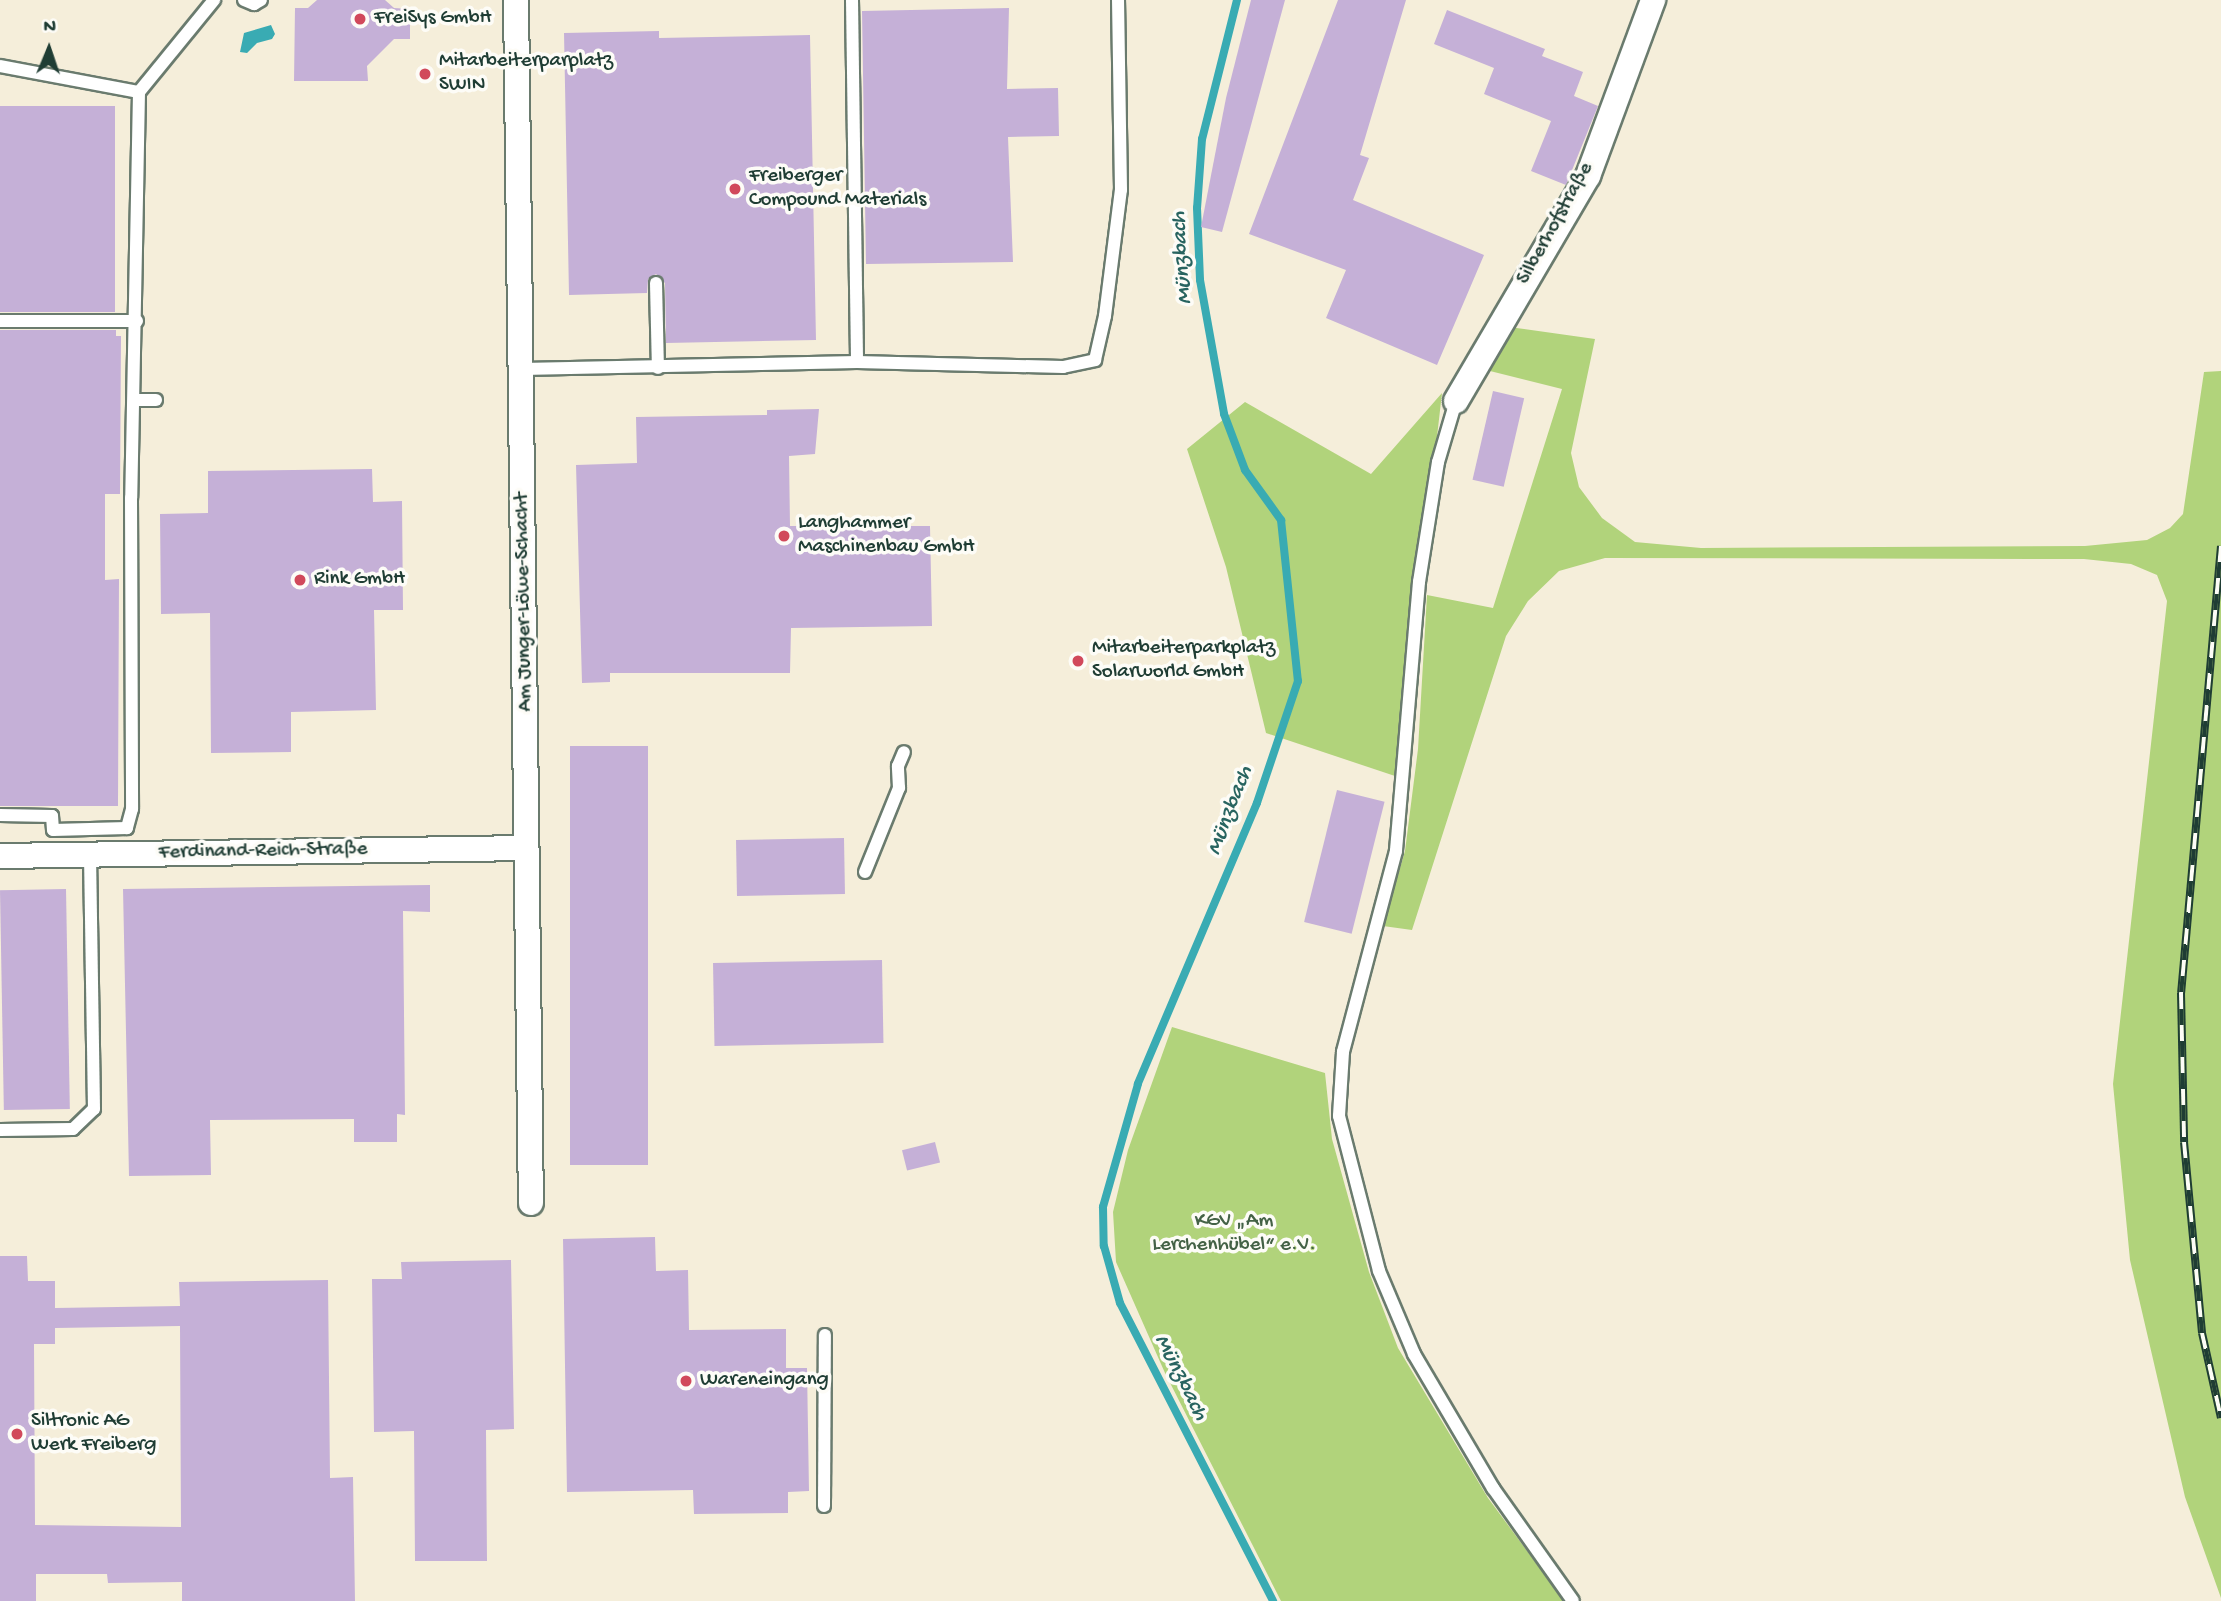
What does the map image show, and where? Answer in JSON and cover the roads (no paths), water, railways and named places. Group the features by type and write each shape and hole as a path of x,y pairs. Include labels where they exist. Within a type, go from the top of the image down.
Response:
{"street":[{"name":"Am Junger-Löwe-Schacht","path":"516,0 531,1203"},
{"name":"Silberhofstraße","path":"1456,401 1588,176 1653,0"},
{"name":"Ferdinand-Reich-Straße","path":"0,856 526,848"}],"lane":[{"path":"0,815 52,816 53,830 127,828 132,809 139,92 214,0"},
{"path":"244,0 254,4 261,0"},
{"path":"852,0 857,362"},
{"path":"522,369 857,362 1063,367 1095,360 1121,190 1118,0"},
{"path":"0,66 139,92"},
{"path":"656,283 658,368"},
{"path":"0,321 137,321"},
{"path":"135,400 156,400"},
{"path":"1456,401 1438,462 1419,582 1396,851 1343,1052 1339,1116 1379,1271 1414,1354 1493,1488 1573,1601"},
{"path":"865,872 899,788 898,766 904,752"},
{"path":"0,1130 73,1129 94,1109 90,855"},
{"path":"824,1506 825,1335"}],"water":[{"path":"271,25 275,34 272,39 257,43 247,53 240,52 244,33"}],"waterway":[{"name":"Münzbach","path":"1237,0 1202,139 1197,208 1200,280 1224,414 1245,470 1281,520 1298,681 1257,803 1138,1084 1103,1207 1104,1246 1120,1303 1273,1601"}],"railway":[{"path":"2221,546 2181,993 2184,1142 2202,1333 2221,1418"}],"place":[{"name":"FreiSys GmbH","path":"360,19"},
{"name":"Mitarbeiterparplatz SWIN","path":"425,74"},
{"name":"Freiberger Compound Materials","path":"735,189"},
{"name":"Langhammer Maschinenbau GmbH","path":"784,536"},
{"name":"Rink GmbH","path":"300,580"},
{"name":"Mitarbeiterparkplatz Solarworld GmbH","path":"1078,661"},
{"name":"Wareneingang","path":"686,1381"},
{"name":"Siltronic AG Werk Freiberg","path":"17,1434"}],"park label":[{"name":"KGV „Am Lerchenhübel“ e.V.","path":"1234,1234"}]}
